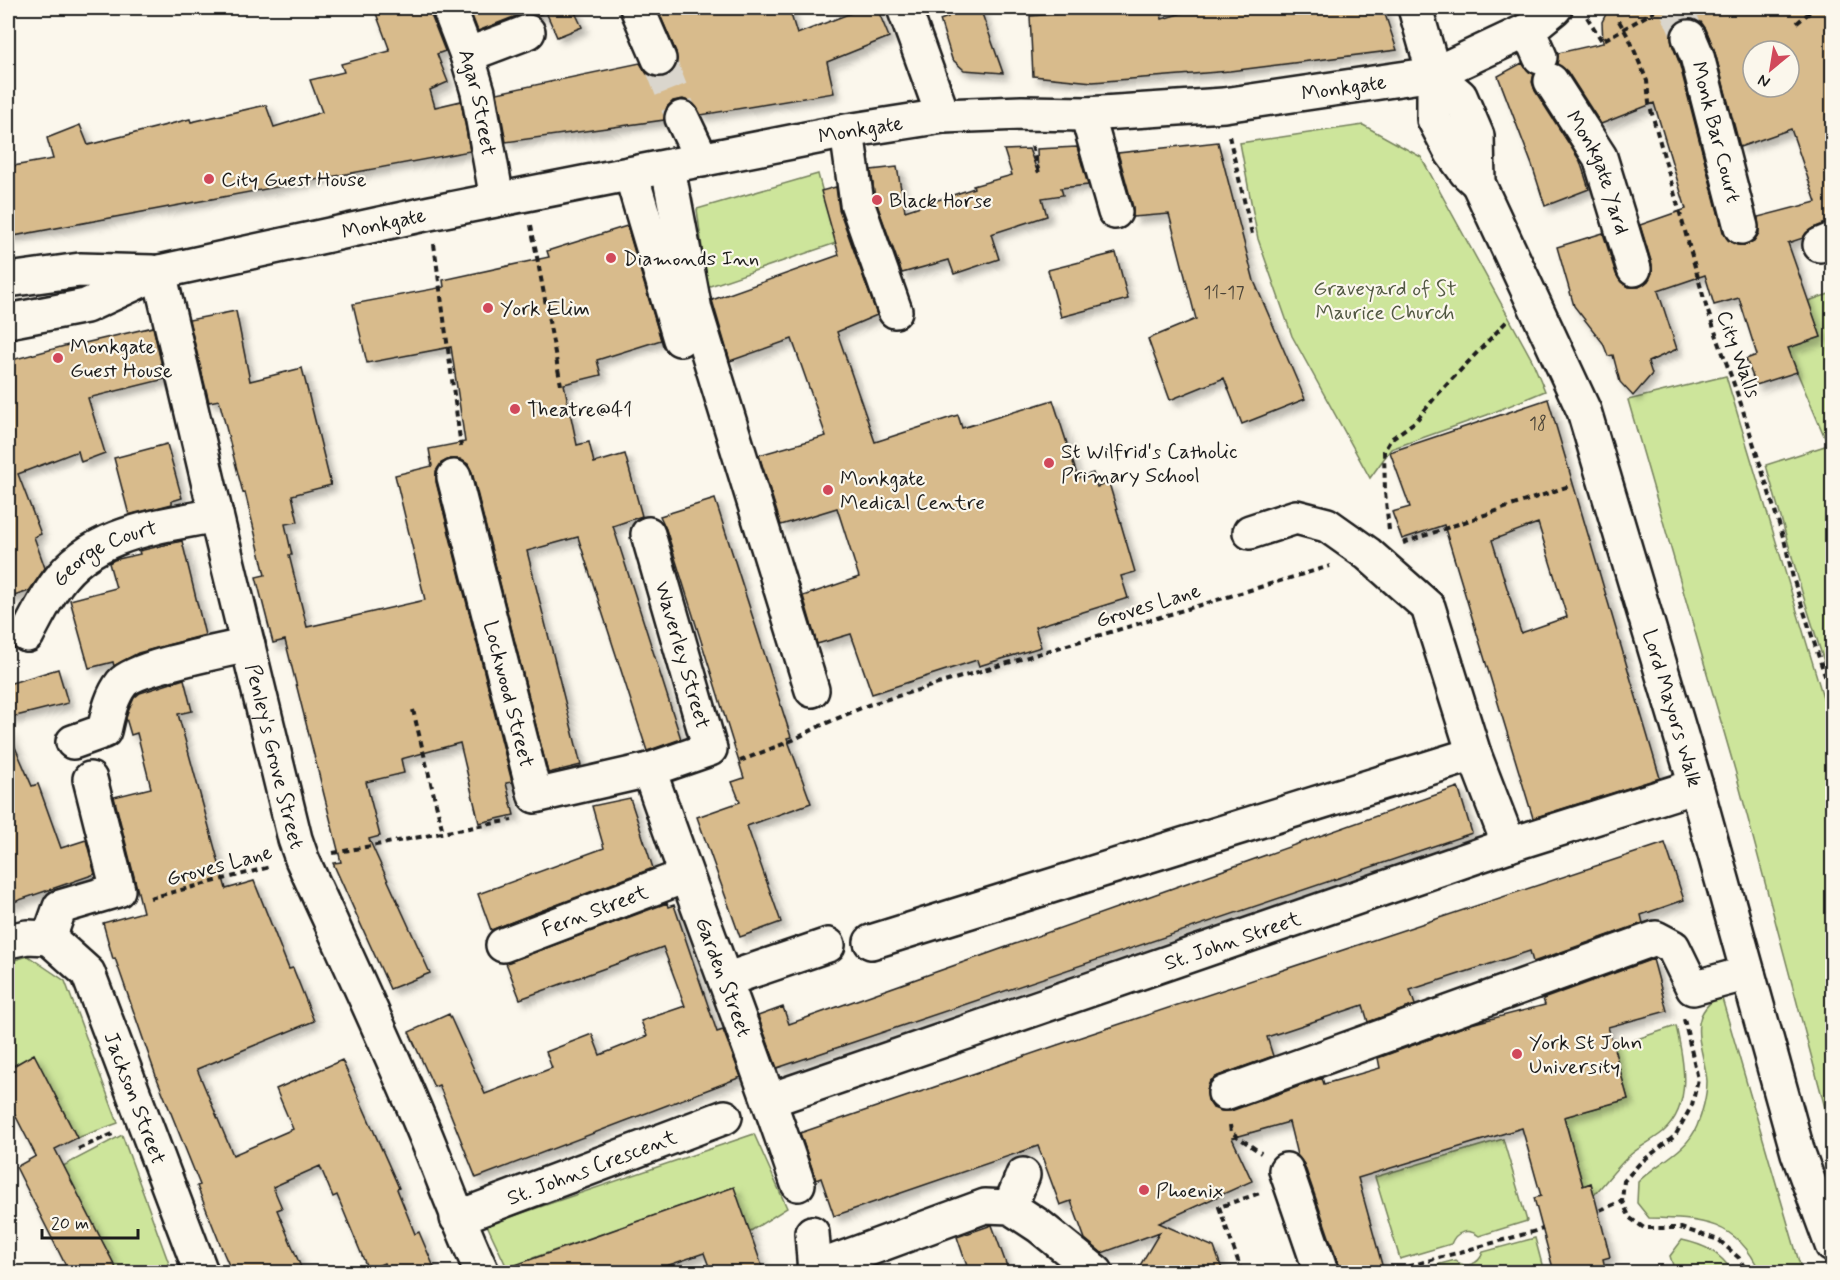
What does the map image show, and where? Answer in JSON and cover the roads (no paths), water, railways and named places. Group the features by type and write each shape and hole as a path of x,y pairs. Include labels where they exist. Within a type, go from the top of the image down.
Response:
{"street":[{"name":"Agar Street","path":"449,8 467,54 511,197"},
{"path":"637,8 658,59"},
{"path":"904,8 942,116"},
{"path":"1415,8 1434,74"},
{"name":"Monkgate","path":"159,272 430,213 847,131 942,116 1022,113 1087,114 1224,105 1540,56 1569,10"},
{"path":"467,54 528,32"},
{"name":"Monk Bar Court","path":"1689,37 1697,56 1741,227"},
{"name":"Monkgate Yard","path":"1540,56 1600,157 1634,268"},
{"name":"Lord Mayors Walk","path":"1434,74 1460,96 1477,136 1478,183 1584,411 1696,786 1798,1153 1833,1245"},
{"path":"1087,114 1115,212"},
{"path":"682,118 702,160"},
{"path":"847,131 857,203 895,311"},
{"path":"668,168 695,310 812,690"},
{"path":"632,174 680,339"},
{"path":"8,280 80,270 159,272"},
{"path":"8,321 86,306 159,272"},
{"name":"Penley's Grove Street","path":"159,272 216,515 302,859 411,1101 457,1218 482,1272"},
{"name":"Lockwood Street","path":"454,477 535,796 649,770"},
{"name":"George Court","path":"27,635 57,582 89,550 126,535 216,515"},
{"path":"1250,532 1296,517 1327,525 1375,552 1428,607 1474,754 1509,845"},
{"name":"Waverley Street","path":"648,534 711,749 649,770"},
{"path":"73,742 104,731 111,701 124,681 146,670 248,645"},
{"path":"871,942 1474,754"},
{"name":"Garden Street","path":"649,770 770,1100 798,1184"},
{"path":"8,941 27,937 49,938 60,907 118,890 90,779"},
{"name":"St. John Street","path":"770,1100 1509,845 1696,786"},
{"name":"Fern Street","path":"503,945 686,876"},
{"name":"Jackson Street","path":"49,938 88,973 201,1272"},
{"path":"1225,1093 1656,938 1673,947 1693,988 1748,973"},
{"path":"725,980 828,945"},
{"name":"St. Johns Crescent","path":"457,1218 725,1117"},
{"path":"1010,1207 1023,1174"},
{"path":"1289,1177 1321,1272"},
{"path":"812,1233 814,1270 985,1206 1010,1207 1096,1272"}],"tunnel":[{"path":"1676,8 1689,37"},
{"path":"659,59 682,118"}],"place":[{"name":"City Guest House","path":"209,179"},
{"name":"Black Horse","path":"877,200"},
{"name":"Diamonds Inn","path":"611,258"},
{"name":"York Elim","path":"488,308"},
{"name":"Monkgate Guest House","path":"58,358"},
{"name":"Theatre@41","path":"515,409"},
{"name":"St Wilfrid's Catholic Primary School","path":"1049,463"},
{"name":"Monkgate Medical Centre","path":"828,490"},
{"name":"York St John University","path":"1517,1054"},
{"name":"Phoenix","path":"1144,1190"}],"park label":[{"name":"Graveyard of St Maurice Church","path":"1385,300"}]}
